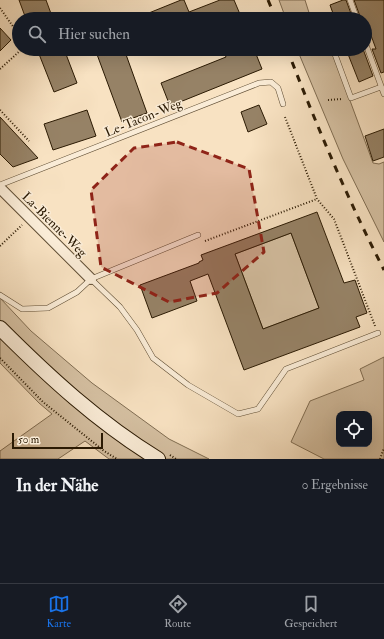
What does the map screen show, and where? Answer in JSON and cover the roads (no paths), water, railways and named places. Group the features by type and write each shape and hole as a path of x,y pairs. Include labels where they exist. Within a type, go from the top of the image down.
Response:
{"main road":[{"path":"0,328 92,414 158,459"}],"street":[{"name":"La-Bienne-Weg","path":"0,186 91,279"}],"lane":[{"path":"350,0 354,12"},
{"path":"336,56 351,98 381,87"},
{"path":"370,56 384,94"},
{"name":"Le-Tacon-Weg","path":"0,186 258,83 271,82 278,88 283,104"},
{"path":"0,295 22,309 48,308 76,292 91,279 198,236"},
{"path":"91,279 120,307 137,330 153,358 188,386 238,414 258,409 286,369 378,333"}],"railway":[{"path":"268,0 273,12"},
{"path":"290,56 332,161 384,270"}]}
